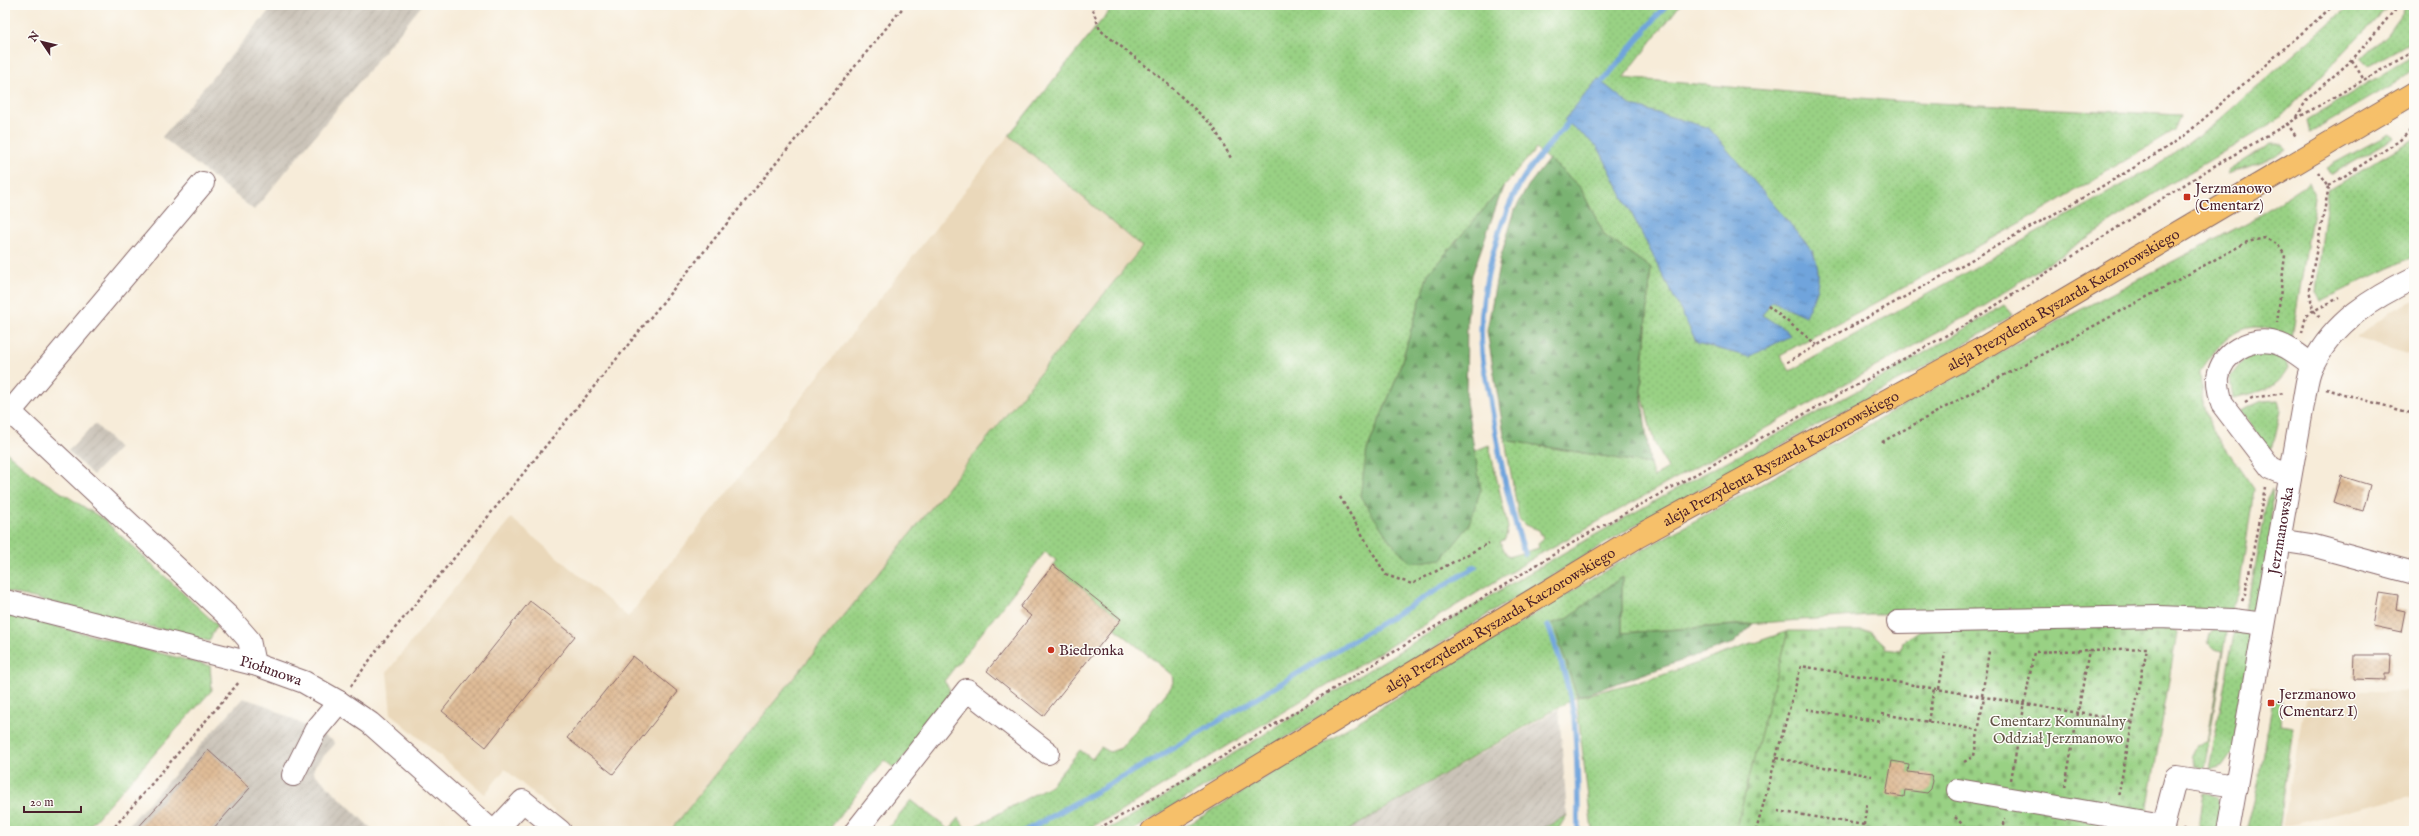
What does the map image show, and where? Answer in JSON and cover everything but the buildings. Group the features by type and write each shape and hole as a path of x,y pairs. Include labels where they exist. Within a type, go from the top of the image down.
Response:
{"main road":[{"name":"aleja Prezydenta Ryszarda Kaczorowskiego","path":"1152,831 1637,537 1981,349 2205,219 2414,93"}],"street":[{"path":"203,183 7,410 229,617 249,640 254,664"},
{"name":"Jerzmanowska","path":"2228,831 2290,476 2303,381 2335,331 2362,306 2386,291 2414,278"},
{"path":"2290,476 2271,468 2222,404 2219,392 2218,376 2226,360 2236,351 2248,343 2258,341 2274,343 2294,352 2303,381"},
{"path":"2279,540 2311,545 2414,573"},
{"name":"Piołunowa","path":"5,601 254,664 304,682 339,702 370,723 403,750 492,831"},
{"path":"1898,622 2160,618 2233,620 2264,624"},
{"path":"856,831 967,690 1048,753"},
{"path":"293,775 315,732 339,702"},
{"path":"1958,790 2115,816 2163,828 2176,777 2236,786"},
{"path":"495,831 523,800 560,831"}],"path":[{"path":"339,702 380,646 460,551 905,5"},
{"path":"1088,5 1094,10 1100,30 1161,78 1213,126 1232,160"},
{"path":"1787,362 2072,204 2152,157 2184,136 2334,5"},
{"path":"2297,118 2307,99 2352,60 2399,5"},
{"path":"1094,831 1164,792 1584,536 1965,325 2209,169 2414,51"},
{"path":"2352,60 2364,80"},
{"path":"2335,331 2313,310 2309,289 2328,186 2399,141 2414,127"},
{"path":"1882,442 2247,242 2265,238 2277,244 2284,255 2274,343"},
{"path":"2301,336 2306,316 2313,310 2344,296"},
{"path":"1768,306 1817,345"},
{"path":"2238,405 2252,398 2303,381 2414,414"},
{"path":"2233,620 2245,595 2266,481"},
{"path":"1340,497 1386,575 1412,584 1489,543"},
{"path":"2008,798 2034,652 2146,648 2115,816"},
{"path":"1964,762 1974,756 1989,650"},
{"path":"2061,807 2088,650"},
{"path":"1939,689 1945,653"},
{"path":"111,831 254,664"},
{"path":"1756,831 1801,666 2132,722"},
{"path":"1928,722 1934,688"},
{"path":"1806,709 1881,722"},
{"path":"1882,714 1978,730"},
{"path":"1776,758 1872,776"},
{"path":"1863,831 1867,803"},
{"path":"1778,811 1864,825"},
{"path":"1955,818 1962,824 1960,831"}],"shaded area":[{"path":"274,5 422,5 254,210 162,137"},
{"path":"1009,135 1143,246 670,831 577,831 505,769 485,794 391,714 387,672 511,518 628,617"},
{"path":"2414,300 2414,356 2356,338 2389,312"},
{"path":"95,424 119,448 93,475 68,451"},
{"path":"2307,690 2414,692 2414,795 2283,827"},
{"path":"243,698 265,705 332,740 335,744 315,765 313,772 374,831 123,831"},
{"path":"1559,709 1567,815 1539,831 1347,831"}],"green space":[{"path":"1114,5 1680,5 1623,78 1897,101 2180,115 2174,131 2035,215 1780,355 1790,371 2156,166 2211,127 2350,5 2390,5 2280,118 2160,190 1972,313 1540,554 1115,815 1083,831 967,831 1051,785 1080,750 1092,759 1101,747 1110,752 1121,748 1171,687 1173,682 1172,675 1115,628 1121,619 1053,565 1056,560 1045,552 944,681 949,688 950,695 895,769 884,760 831,827 835,831 670,831 1142,247 1009,135","holes":["1536,149 1580,187 1605,236 1651,268 1641,390 1654,442 1668,468 1653,477 1650,464 1505,440 1519,519 1525,525 1539,530 1543,539 1538,543 1539,548 1508,557 1500,542 1505,539 1508,528 1489,445 1474,451 1367,450 1397,377 1428,274"]},
{"path":"2408,5 2414,5 2414,40 2368,66 2361,59 2387,34"},
{"path":"2414,55 2414,68 2397,82 2310,133 2307,120"},
{"path":"2389,134 2394,138 2332,174 2327,167"},
{"path":"2414,139 2414,256 2321,301 2316,292 2328,190"},
{"path":"2271,144 2284,144 2287,149 2277,156 2228,174 2228,171"},
{"path":"1549,159 1580,187 1605,236 1651,268 1641,390 1650,464 1505,440 1487,331 1500,259 1515,210 1528,186"},
{"path":"2309,182 2315,198 2292,337 2260,327 2247,328 2238,331 2217,349 2200,371 2202,399 2211,427 2254,489 2239,591 2231,610 1870,615 1622,633 1622,577 1566,619 1553,623 1577,697 1654,678 1788,631 1735,831 1592,831 1576,697 1347,831 1178,831 1620,562 2038,332 2252,220"},
{"path":"1503,187 1472,275 1467,319 1466,402 1481,489 1468,527 1442,559 1411,563 1390,541 1360,496 1367,450 1397,377 1428,274"},
{"path":"2004,305 2012,315 1955,350 1637,524 1132,831 1104,831 1127,819 1440,626 1566,551 1866,386 1959,333"},
{"path":"2269,350 2285,360 2288,368 2283,376 2272,386 2258,392 2233,398 2230,377 2251,351"},
{"path":"2278,400 2281,410 2273,446 2269,449 2240,411 2262,401"},
{"path":"5,451 32,474 103,519 217,625 209,641 5,591"},
{"path":"2272,489 2272,520 2266,567 2257,613 2243,612 2249,595 2267,498"},
{"path":"1622,577 1622,633 1753,624 1733,643 1577,697 1553,623 1566,619"},
{"path":"5,613 210,666 212,690 85,831 5,831"},
{"path":"2221,625 2228,627 2204,770 2195,766 2191,755 2196,745 2207,742 2223,651 2214,649 2208,643 2210,634"},
{"name":"Cmentarz Komunalny Oddział Jerzmanowo","path":"2171,627 2177,632 2144,831 1735,831 1788,631 1870,631 1885,645 1885,649 1901,651 1903,642 1920,630"},
{"path":"2235,628 2248,630 2252,645 2233,752 2223,766 2209,770"},
{"path":"2273,700 2282,701 2280,725 2293,727 2279,830 2246,831 2259,781"},
{"path":"2204,793 2212,794 2220,801 2221,811 2218,829 2199,827"},
{"path":"911,800 949,830 959,818 967,831 886,831"},
{"path":"1567,815 1557,831 1539,831"}],"water":[{"path":"1598,79 1630,105 1709,128 1812,250 1818,269 1818,284 1805,316 1772,301 1762,315 1787,331 1790,336 1749,357 1697,343 1598,147 1564,120"}],"waterway":[{"path":"1598,87 1666,5"},
{"path":"1525,554 1513,516 1505,480 1484,364 1481,330 1483,307 1491,260 1506,213 1526,174 1572,118"},
{"path":"1025,831 1160,756 1475,567"},
{"path":"1548,625 1564,671 1574,718 1578,789 1578,831"}],"place":[{"name":"Jerzmanowo (Cmentarz)","path":"2187,197"},
{"name":"Biedronka","path":"1051,650"},
{"name":"Jerzmanowo (Cmentarz I)","path":"2271,703"}]}
